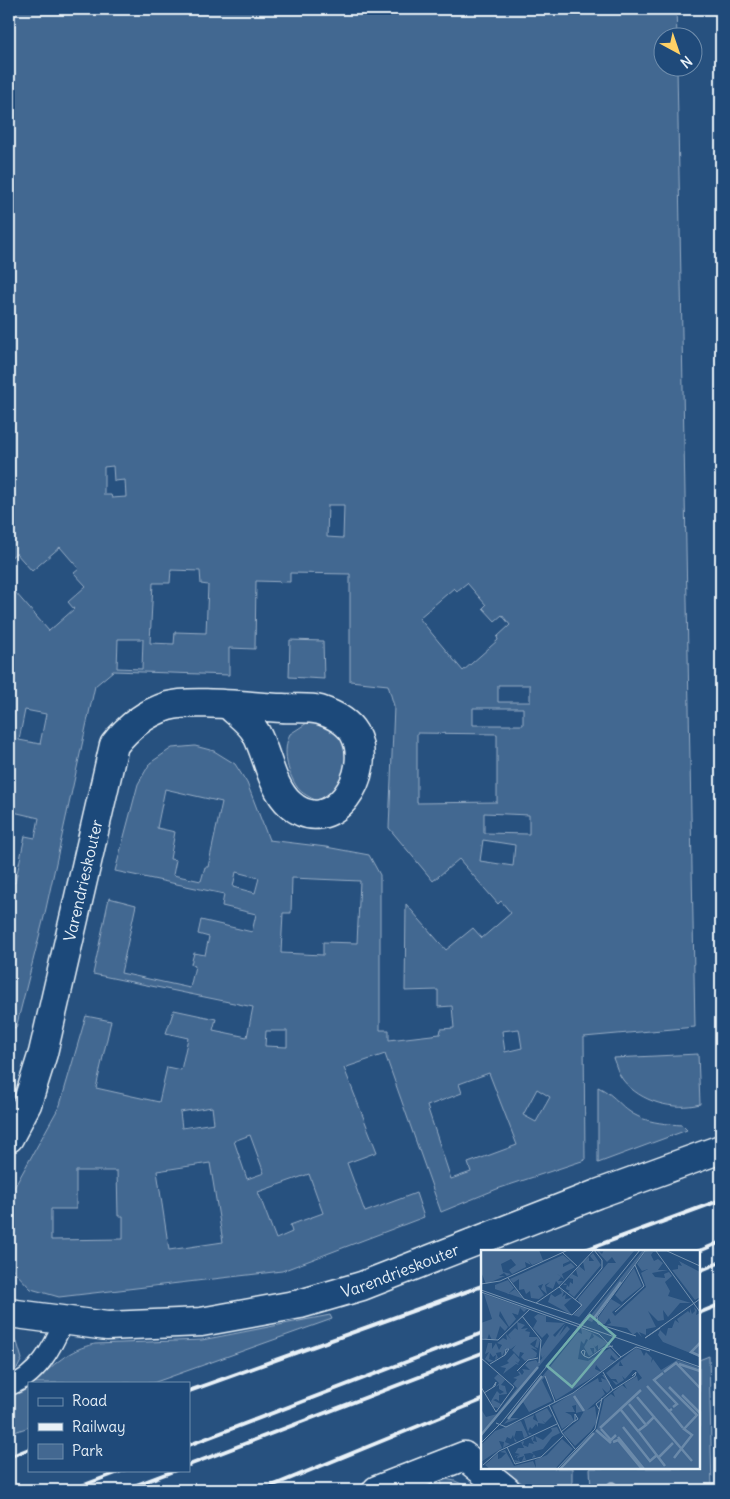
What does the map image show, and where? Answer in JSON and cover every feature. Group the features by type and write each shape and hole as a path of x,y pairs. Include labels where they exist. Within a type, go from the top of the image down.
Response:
{"street":[{"name":"Varendrieskouter","path":"9,1138 27,1104 44,1052 114,745 137,722 170,705 206,704 319,710 346,722 359,745 358,778 350,792 339,805 326,813 312,814 299,811 284,797 268,765 256,732 230,706"},
{"name":"Varendrieskouter","path":"9,1313 107,1326 201,1322 300,1304 362,1286 597,1194 721,1149"},
{"path":"377,1490 464,1456 506,1490"}],"lane":[{"path":"9,1386 22,1382 52,1349 64,1321"}],"green space":[{"path":"9,9 676,9 677,28 652,28 652,78 677,78 695,1027 584,1037 585,1160 497,1189 441,1212 385,1054 344,1068 377,1152 347,1163 365,1212 416,1193 424,1217 282,1271 59,1297 31,1289 14,1271 9,1261 9,1197 60,1105 86,1016 111,1021 96,1088 159,1102 167,1067 181,1070 188,1038 166,1033 174,1010 216,1019 213,1030 247,1037 253,1007 93,974 109,898 136,905 121,973 190,988 195,966 191,964 194,953 205,955 209,937 198,934 201,920 252,932 256,914 222,906 224,894 115,871 138,784 150,763 172,748 195,746 214,751 235,764 247,783 269,840 326,847 369,855 380,875 380,1030 389,1030 389,1040 440,1034 441,1029 454,1028 452,1006 438,1007 438,990 405,991 406,904 446,950 473,928 482,938 511,913 501,901 498,904 459,859 433,881 389,828 394,706 388,685 350,681 350,574 290,573 290,582 256,581 255,649 229,648 229,675 113,671 95,686 45,913 16,1028 9,1026 9,882 15,883 25,836 35,838 39,818 9,811 9,585 49,631 74,609 68,602 86,586 74,573 79,569 60,547 32,571 16,553 9,559","holes":["113,466 114,481 125,480 126,497 112,498 111,495 104,495 104,467","328,505 344,505 343,538 327,537","171,570 200,571 201,584 208,585 206,633 175,632 174,644 150,643 153,583 170,583","467,583 486,605 483,608 495,621 502,615 510,625 497,637 498,640 463,671 419,618 454,588 457,591","118,639 143,639 142,669 117,668","498,685 530,685 530,702 498,702","473,708 523,708 523,725 473,725","25,710 46,714 40,744 19,740","417,733 497,734 497,802 417,803","165,789 222,802 208,867 205,867 201,881 173,875 176,860 170,859 175,832 157,828","484,813 529,815 529,834 484,833","483,840 515,845 513,866 480,861","236,872 259,878 255,893 233,887","292,878 360,881 357,943 323,942 323,955 281,953 283,913 291,913","519,1029 522,1048 505,1052 502,1031","266,1031 287,1031 287,1047 265,1046","489,1073 517,1145 468,1163 471,1172 451,1179 427,1106 462,1093 459,1084","537,1089 550,1097 536,1122 523,1115","212,1107 214,1123 182,1128 180,1112","250,1135 264,1173 247,1179 234,1141","210,1163 223,1242 169,1250 157,1171","76,1171 117,1171 118,1216 123,1216 123,1239 51,1240 51,1209 76,1209","309,1174 323,1213 290,1225 292,1232 276,1239 258,1192"]},
{"path":"290,640 323,641 324,679 289,677"},
{"path":"307,723 327,724 334,727 345,743 345,769 337,793 317,801 297,787 288,768 286,754 290,734"},
{"path":"698,1054 700,1104 690,1106 658,1103 639,1094 621,1078 613,1058"},
{"path":"598,1087 639,1117 654,1122 682,1125 687,1130 598,1163"},
{"path":"330,1315 332,1319 156,1382 35,1382 69,1354 86,1346 95,1344 202,1340"},
{"path":"9,1337 17,1342 22,1359 18,1367 9,1375"},
{"path":"709,1356 712,1490 591,1490 590,1469 700,1469 700,1360"},
{"path":"28,1387 28,1427 9,1434 9,1396"},
{"path":"503,1469 572,1469 572,1490 531,1490"},
{"path":"441,1478 455,1481 475,1490 443,1490"}],"railway":[{"path":"585,1250 721,1200"},
{"path":"700,1251 721,1242"},
{"path":"700,1271 721,1262"},
{"path":"190,1391 481,1286"},
{"path":"700,1313 721,1304"},
{"path":"190,1445 481,1333"},
{"path":"190,1465 481,1353"},
{"path":"262,1490 481,1400"},
{"path":"9,1457 28,1449"},
{"path":"71,1490 119,1472"},
{"path":"123,1490 171,1472"}]}
